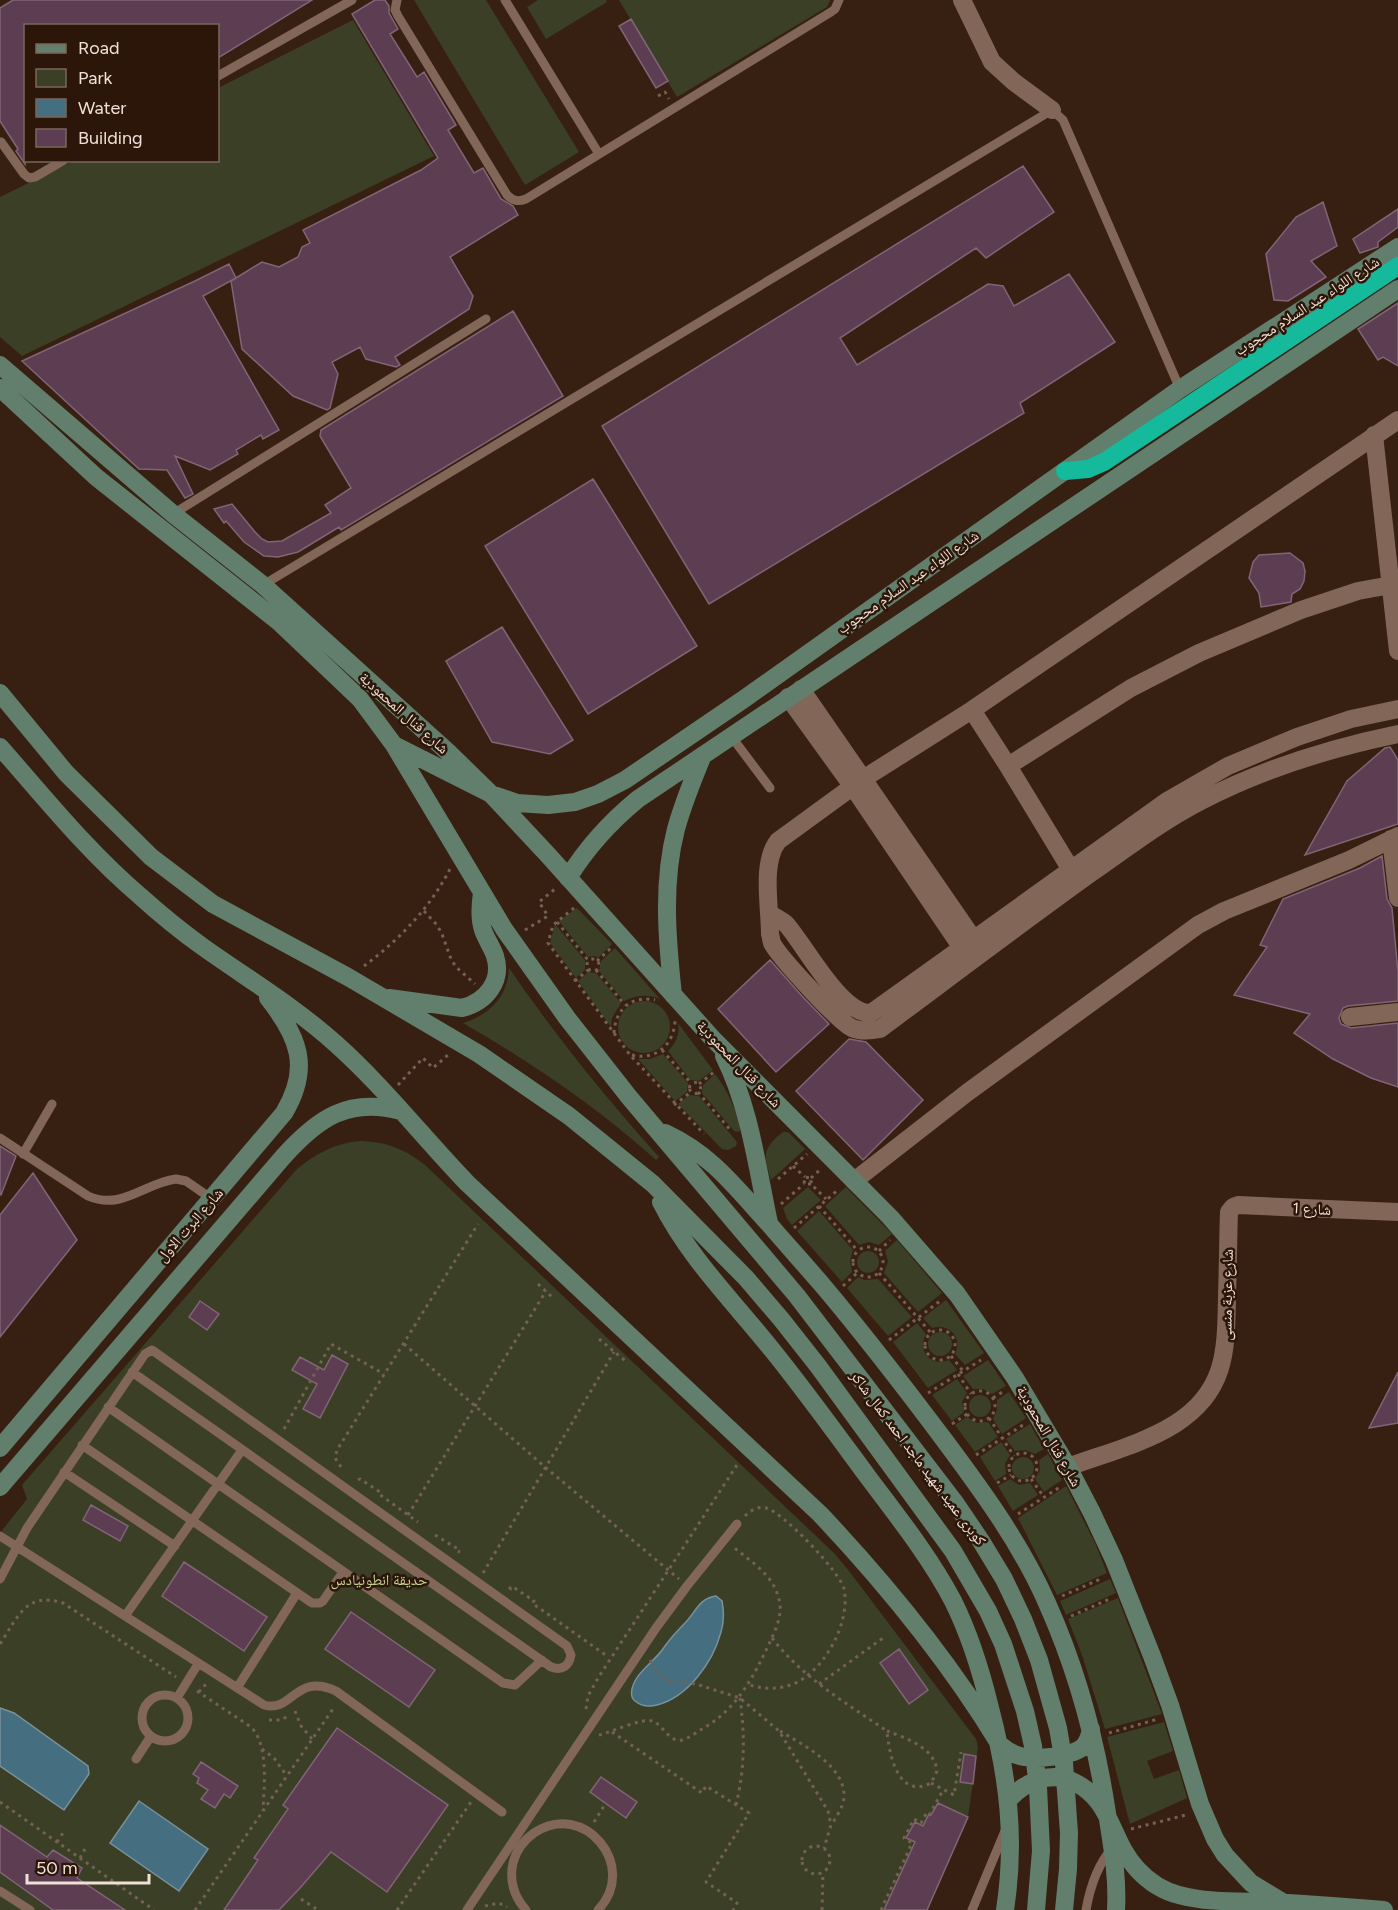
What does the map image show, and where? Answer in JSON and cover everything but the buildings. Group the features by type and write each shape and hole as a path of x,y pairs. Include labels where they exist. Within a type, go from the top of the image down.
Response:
{"highway":[{"path":"1065,471 1088,470 1104,462 1398,266"}],"main road":[{"name":"شارع اللواء عبد السلام محجوب","path":"394,745 491,794 517,803 548,805 575,802 598,794 625,780 744,699 1180,388 1398,247"},
{"name":"شارع اللواء عبد السلام محجوب","path":"568,878 592,843 638,799 1398,289"},
{"name":"شارع قنال المحمودية","path":"0,365 173,514 263,585 449,753 491,794 568,878 667,998 712,1038 849,1182 924,1254 957,1294 1015,1378 1068,1475 1092,1513 1134,1608 1170,1705 1200,1804 1215,1839 1225,1855 1251,1882 1284,1903"},
{"name":"شارع قنال المحمودية","path":"0,388 96,477 279,622 360,699 394,745 482,893"},
{"path":"0,693 66,773 151,857 213,904 348,977 378,997 479,1054 569,1116 653,1184 677,1231 692,1253 796,1380 899,1519 936,1572 966,1629 977,1659 1000,1745 1008,1800 1010,1859 1005,1910"},
{"path":"0,747 90,849 139,896 203,947 298,1013 336,1044 389,1096 467,1183 820,1514 856,1551 903,1606 963,1686 1000,1745 1008,1751 1029,1758 1067,1754 1077,1751 1089,1737 1098,1731"},
{"path":"667,998 669,872 676,830 703,755"},
{"path":"378,997 462,1008 485,997 494,983 497,966 480,919 482,893"},
{"name":"كوبرى عميد شهيد ماجد احمد كمال شاكر","path":"482,893 510,939 567,1018 629,1097 797,1296 956,1504 1004,1579 1039,1660 1060,1740 1067,1798 1068,1869 1064,1910"},
{"name":"شارع البرت الاول","path":"3,1439 72,1364 284,1113 295,1095 300,1072 298,1053 290,1029 256,983"},
{"path":"712,1038 728,1065 741,1095 769,1225"},
{"name":"شارع البرت الاول","path":"0,1487 283,1157 307,1133 338,1112 381,1106 401,1111"},
{"path":"658,1130 690,1146 719,1168 810,1270 883,1359 953,1451 1004,1524 1047,1602 1098,1731 1098,1757 1113,1847 1116,1910"},
{"name":"كوبرى عميد شهيد ماجد احمد كمال شاكر","path":"653,1184 746,1278 781,1319 931,1520 971,1580 988,1611 1007,1655 1025,1711 1033,1746 1041,1851 1036,1910"},
{"path":"72,1364 91,1380"},
{"path":"1008,1800 1025,1785 1037,1779 1061,1778 1073,1781 1084,1788 1107,1813 1119,1844 1127,1857 1149,1880 1176,1894 1207,1900 1384,1910"}],"street":[{"path":"962,0 992,62 1014,82 1052,110"},
{"path":"1398,420 787,833 772,848 768,868 770,934 773,944 806,983 846,1024 859,1030 880,1029 972,951 1075,876 1167,801 1228,766 1319,728 1398,709"},
{"path":"1374,435 1398,651"},
{"path":"1008,765 1131,688 1199,653 1301,610 1358,591 1391,585"},
{"path":"795,693 972,951"},
{"path":"972,710 1075,876"},
{"path":"1075,876 1202,801 1225,790 1301,759 1348,744 1398,734"},
{"path":"849,1182 968,1092 1203,922 1224,911 1348,860 1395,837 1398,898"},
{"path":"770,914 788,926 831,985 850,1005 861,1012 871,1013 972,951"},
{"path":"1350,1017 1398,1012"},
{"path":"871,1013 880,1029"},
{"name":"شارع 1","path":"1229,1212 1238,1205 1398,1212"},
{"name":"شارع عزبة منسى","path":"1068,1475 1173,1425 1198,1405 1208,1392 1216,1378 1226,1348 1229,1212"}],"lane":[{"path":"219,75 352,0"},
{"path":"397,0 395,10 398,16 510,198 518,201 526,199 831,12 838,5 839,0"},
{"path":"505,0 599,154"},
{"path":"263,585 1052,110 1063,120 1180,388"},
{"path":"0,141 29,178 35,177 61,162"},
{"path":"173,514 486,319"},
{"path":"731,736 770,788"},
{"path":"23,1154 52,1104"},
{"path":"0,1138 87,1196 97,1200 108,1202 118,1200 176,1179 186,1181 212,1199"},
{"path":"0,1580 27,1528 82,1445 132,1372 147,1352 155,1350 567,1646 570,1659 567,1665 561,1669 551,1667 132,1372"},
{"path":"108,1407 503,1683 515,1685 542,1660"},
{"path":"82,1445 312,1603 320,1603 343,1572"},
{"path":"125,1616 242,1450"},
{"path":"64,1472 175,1546"},
{"path":"467,1910 518,1843 589,1728 644,1646 687,1586 737,1524"},
{"path":"0,1536 198,1664 269,1707 282,1705 307,1686 327,1687 342,1695 502,1812"},
{"path":"237,1688 297,1593"},
{"path":"177,1698 198,1664"},
{"path":"171,1695 177,1698 186,1708 188,1715 186,1728 177,1738 170,1741 151,1736 143,1725 143,1711 146,1705 157,1696 171,1695"},
{"path":"136,1759 151,1736"},
{"path":"972,1910 1009,1820"},
{"path":"526,1910 516,1896 512,1875 518,1843 538,1831 558,1824 569,1824 589,1832 599,1839 606,1849 613,1873 612,1885 602,1909"},
{"path":"1086,1910 1094,1876 1104,1856 1113,1847"},
{"path":"0,1891 30,1910"}],"path":[{"path":"348,977 389,948 424,911 443,883 458,853"},
{"path":"548,916 539,902 568,878"},
{"path":"577,905 553,925 548,944 630,1055 674,1105 708,1138"},
{"path":"424,911 437,925 456,967 480,990"},
{"path":"557,921 588,960"},
{"path":"597,961 615,945"},
{"path":"588,960 597,961"},
{"path":"588,960 586,963 588,970"},
{"path":"596,970 599,966 597,961"},
{"path":"574,981 588,970 596,970"},
{"path":"596,970 625,1005"},
{"path":"614,1034 616,1018 625,1005 638,999 667,998"},
{"path":"630,1055 644,1057 662,1050 672,1037 675,1014 682,1023"},
{"path":"662,1050 691,1083"},
{"path":"389,1096 423,1058 433,1068"},
{"path":"699,1084 716,1070"},
{"path":"691,1083 699,1084"},
{"path":"691,1083 689,1089 691,1092"},
{"path":"698,1092 699,1084"},
{"path":"674,1105 691,1092 698,1092"},
{"path":"698,1092 735,1135"},
{"path":"771,1186 810,1151"},
{"path":"794,1166 805,1177 811,1178"},
{"path":"825,1166 811,1178 811,1184 826,1200"},
{"path":"804,1184 805,1177"},
{"path":"790,1225 793,1229 849,1182"},
{"path":"776,1202 778,1206 804,1184 811,1184"},
{"path":"819,1206 858,1251"},
{"path":"344,1470 337,1463 335,1454 478,1224"},
{"path":"879,1251 896,1235"},
{"path":"866,1247 879,1251 883,1260 879,1273 865,1277 857,1273 853,1264 858,1251 866,1247"},
{"path":"836,1278 843,1286 857,1273"},
{"path":"879,1273 931,1333"},
{"path":"538,1284 552,1297"},
{"path":"400,1526 546,1291"},
{"path":"889,1340 946,1296"},
{"path":"940,1330 953,1336 955,1346 951,1355 936,1359 928,1353 926,1343 931,1333 940,1330"},
{"path":"599,1339 628,1363"},
{"path":"278,1439 331,1344 385,1374"},
{"path":"404,1344 545,1467 687,1586"},
{"path":"477,1582 614,1352"},
{"path":"951,1355 963,1371"},
{"path":"934,1400 928,1393 988,1356"},
{"path":"958,1374 971,1394"},
{"path":"993,1398 1010,1388"},
{"path":"980,1391 993,1398 995,1409 989,1418 979,1421 970,1418 967,1414 966,1401 971,1394 980,1391"},
{"path":"952,1424 967,1414"},
{"path":"946,1416 958,1432"},
{"path":"989,1418 1014,1456"},
{"path":"970,1448 976,1455 1030,1420"},
{"path":"1025,1453 1035,1459 1037,1470 1031,1479 1020,1481 1011,1475 1009,1465 1014,1456 1025,1453"},
{"path":"589,1728 586,1707 591,1689 737,1465"},
{"path":"351,1475 380,1492 379,1494 423,1526"},
{"path":"1000,1492 995,1484 1011,1475"},
{"path":"1014,1516 1044,1497 1068,1475"},
{"path":"1031,1479 1044,1497"},
{"path":"737,1524 752,1510 762,1508 774,1511 840,1577 845,1590 845,1610 834,1641 808,1676 792,1685 775,1689 748,1685"},
{"path":"430,1532 458,1549 457,1551 466,1557"},
{"path":"724,1540 764,1573 775,1587 780,1604 780,1613 772,1638 748,1685 740,1698 713,1723 681,1740 674,1739 652,1721 642,1721 612,1732 702,1793 706,1786 749,1813 706,1882 737,1903 733,1910"},
{"path":"484,1570 493,1576"},
{"path":"1057,1598 1111,1575"},
{"path":"502,1583 511,1589 513,1587 534,1601 532,1603 607,1656"},
{"path":"1066,1618 1119,1595"},
{"path":"0,1644 27,1606 38,1600 56,1600 63,1603 251,1727 258,1735 262,1749 263,1811"},
{"path":"772,1638 808,1676 887,1731 918,1745 934,1758 937,1771 931,1783 919,1787 912,1786 900,1776 891,1756 887,1731"},
{"path":"819,1684 883,1638"},
{"path":"648,1657 658,1674 667,1681 696,1684 740,1698 779,1731 817,1754 838,1775 844,1796 824,1848"},
{"path":"195,1910 342,1695"},
{"path":"736,1805 742,1781 744,1755 740,1698"},
{"path":"294,1709 301,1726 312,1739"},
{"path":"1098,1731 1165,1718"},
{"path":"779,1731 828,1811 831,1826"},
{"path":"262,1749 273,1758 287,1776"},
{"path":"931,1783 954,1795 961,1752"},
{"path":"881,1910 912,1843 904,1838 914,1819 921,1823 927,1812 930,1814 943,1790"},
{"path":"397,1910 477,1794"},
{"path":"0,1802 154,1910"},
{"path":"589,1832 604,1806"},
{"path":"1127,1822 1129,1830 1194,1813"},
{"path":"57,1842 63,1833"},
{"path":"810,1846 820,1846 828,1852 831,1859 828,1869 823,1873 809,1873 803,1866 803,1853 810,1846"},
{"path":"80,1858 85,1849"},
{"path":"822,1910 823,1873"},
{"path":"301,1899 318,1910"},
{"path":"490,1910 495,1903"},
{"path":"479,1910 495,1903 504,1904 510,1910"}],"green space":[{"path":"414,0 486,0 579,152 525,185"},
{"path":"538,0 606,0 607,2 546,39 527,7"},
{"path":"619,0 830,0 827,7 677,97"},
{"path":"353,20 434,156 22,356 0,337 0,197 71,162 219,162 219,87"},
{"path":"577,908 612,944 598,958 588,957 559,921"},
{"path":"555,924 585,960 585,970 576,978 550,943"},
{"path":"615,948 660,999 642,996 624,1001 599,971 601,961"},
{"path":"509,968 581,1065 659,1157 656,1160 611,1122 563,1087 463,1023 489,1010 501,996"},
{"path":"588,972 596,973 621,1003 612,1018 611,1027 578,981"},
{"path":"644,1001 654,1003 662,1009 668,1017 670,1027 668,1037 662,1045 654,1051 644,1053 634,1051 626,1045 620,1037 618,1027 620,1017 626,1009 634,1003"},
{"path":"678,1023 713,1070 699,1081 690,1080 668,1051 677,1038"},
{"path":"663,1054 688,1083 687,1092 675,1101 638,1059 650,1059"},
{"path":"715,1074 734,1107 741,1128 739,1132 734,1131 702,1093 703,1085"},
{"path":"689,1095 699,1096 737,1142 736,1146 728,1150 722,1149 678,1104"},
{"path":"783,1132 788,1132 805,1149 771,1180 766,1153 771,1143"},
{"name":"حديقة انطونيادس","path":"361,1141 395,1147 425,1165 834,1553 976,1739 978,1747 968,1817 927,1910 0,1910 0,1533 27,1499 22,1485 296,1170 326,1150"},
{"path":"808,1187 821,1200 792,1225 783,1208"},
{"path":"846,1187 892,1234 879,1245 869,1242 859,1245 825,1206"},
{"path":"819,1211 853,1250 850,1261 852,1272 842,1282 797,1231"},
{"path":"897,1240 942,1293 918,1312 884,1273 888,1261 885,1251"},
{"path":"868,1251 876,1254 879,1262 876,1270 868,1273 860,1270 857,1262 860,1254"},
{"path":"858,1277 864,1280 878,1279 912,1317 888,1336 847,1288"},
{"path":"946,1300 984,1353 965,1365 955,1354 957,1342 953,1333 944,1328 932,1328 923,1318"},
{"path":"917,1323 926,1334 923,1346 927,1356 936,1361 949,1360 957,1370 928,1388 893,1342"},
{"path":"940,1332 949,1335 952,1344 949,1353 940,1356 931,1353 928,1344 931,1335"},
{"path":"988,1360 1006,1386 992,1394 983,1389 973,1389 963,1376"},
{"path":"957,1379 967,1393 962,1402 964,1412 952,1421 932,1395"},
{"path":"1009,1392 1026,1418 1002,1434 993,1419 997,1410 997,1400"},
{"path":"980,1395 988,1398 991,1406 988,1414 980,1417 972,1414 969,1406 972,1398"},
{"path":"967,1417 977,1423 988,1422 998,1437 975,1452 955,1425"},
{"path":"1030,1424 1044,1449 1035,1454 1025,1450 1015,1451 1006,1439"},
{"path":"1001,1442 1010,1455 1005,1464 1006,1474 995,1481 980,1457"},
{"path":"1048,1454 1062,1480 1044,1492 1035,1479 1040,1470 1039,1460"},
{"path":"1019,1457 1027,1457 1034,1464 1034,1472 1027,1479 1019,1479 1012,1472 1012,1464"},
{"path":"1010,1479 1019,1485 1030,1483 1038,1495 1013,1511 998,1486"},
{"path":"1066,1486 1095,1543 1107,1573 1057,1595 1018,1518"},
{"path":"1110,1579 1116,1593 1066,1615 1060,1601"},
{"path":"1118,1598 1162,1714 1105,1729 1068,1619"},
{"path":"1164,1722 1173,1751 1147,1761 1154,1779 1179,1770 1187,1798 1130,1824 1107,1737"}],"water":[{"path":"716,1596 722,1601 722,1628 712,1655 698,1677 668,1701 651,1706 635,1701 631,1693 642,1671 699,1606 706,1599"},
{"path":"0,1708 14,1713 88,1766 89,1774 64,1810 0,1766"},
{"path":"139,1801 208,1849 179,1891 110,1843"}]}
